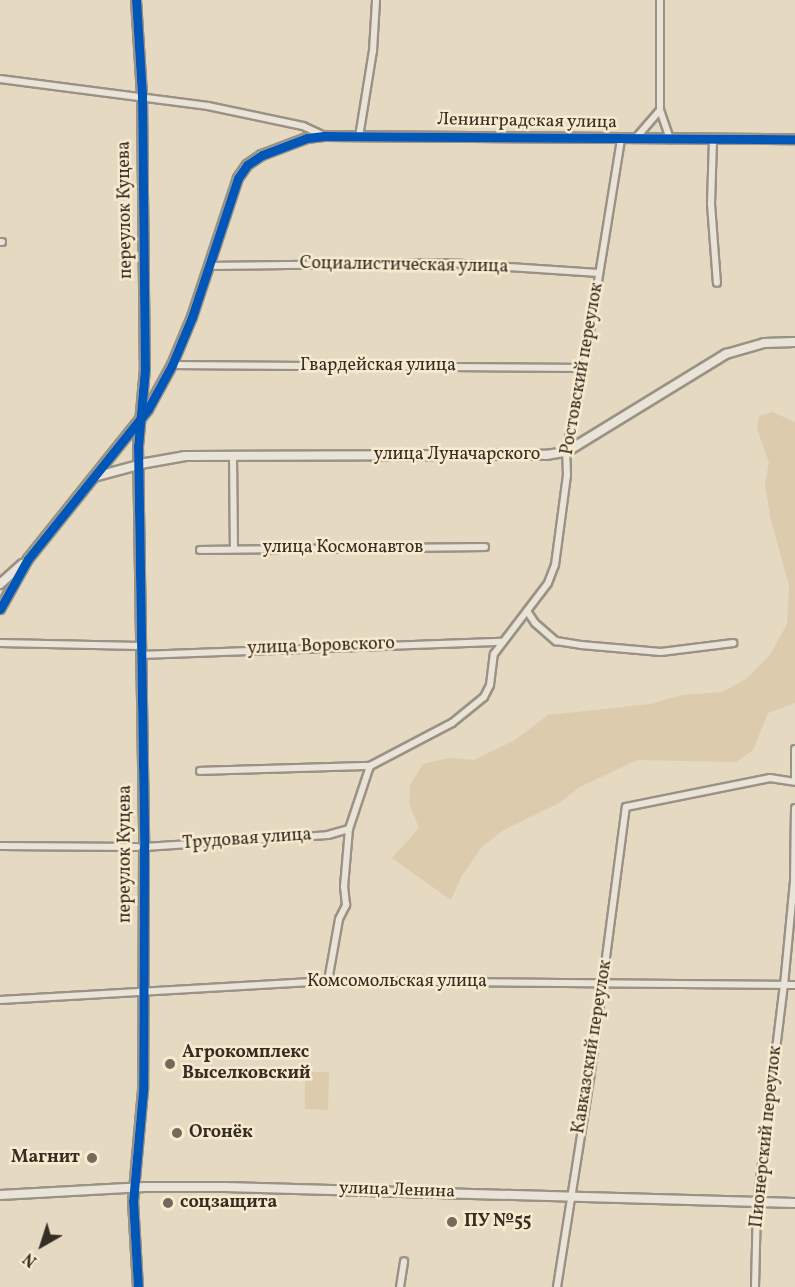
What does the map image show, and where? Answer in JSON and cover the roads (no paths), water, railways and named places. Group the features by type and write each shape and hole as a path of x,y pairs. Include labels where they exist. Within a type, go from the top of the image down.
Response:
{"street":[{"name":"переулок Куцева","path":"136,0 142,96 144,391 140,420 139,465 143,1090 134,1188 138,1287"},
{"path":"359,137 373,51 376,0"},
{"path":"660,0 660,110 670,140"},
{"name":"Ленинградская улица","path":"0,79 142,96 272,118 303,126 324,136"},
{"path":"635,139 660,110"},
{"name":"Ленинградская улица","path":"262,155 307,138 324,136 795,140"},
{"name":"Ростовский переулок","path":"200,771 370,765 452,723 483,697 490,685 494,654 548,583 555,565 567,475 566,452 584,368 621,140"},
{"path":"712,140 711,204 717,283"},
{"name":"переулок Куцева","path":"140,420 172,365 238,178 247,165 262,155"},
{"name":"Социалистическая улица","path":"208,266 449,263 599,273"},
{"name":"улица Луначарского","path":"93,478 139,465 184,456 546,455 566,452 726,354 764,343 795,342"},
{"name":"Гвардейская улица","path":"172,365 584,368"},
{"path":"0,584 28,559 140,420"},
{"path":"233,456 234,548"},
{"name":"улица Космонавтов","path":"200,550 485,547"},
{"path":"0,609 28,559"},
{"path":"527,612 535,623 556,641 582,645 661,652 733,643"},
{"name":"улица Воровского","path":"0,643 140,651 502,642"},
{"path":"795,749 795,781"},
{"path":"328,981 339,919 346,905 344,887 349,829 370,765"},
{"name":"Кавказский переулок","path":"557,1287 603,981 626,807 770,778 795,781"},
{"name":"Пионерский переулок","path":"755,1287 757,1204 784,985 794,881 795,808"},
{"name":"Трудовая улица","path":"0,846 141,847 328,835 349,829"},
{"name":"Комсомольская улица","path":"0,1000 328,981 603,981 795,985"},
{"name":"улица Ленина","path":"0,1195 134,1188 271,1187 757,1204 795,1203"},
{"path":"400,1287 404,1261"}],"place":[{"name":"Агрокомплекс Выселковский","path":"170,1064"},
{"name":"Огонёк","path":"177,1133"},
{"name":"Магнит","path":"92,1158"},
{"name":"соцзащита","path":"168,1203"},
{"name":"ПУ №55","path":"452,1222"}]}
